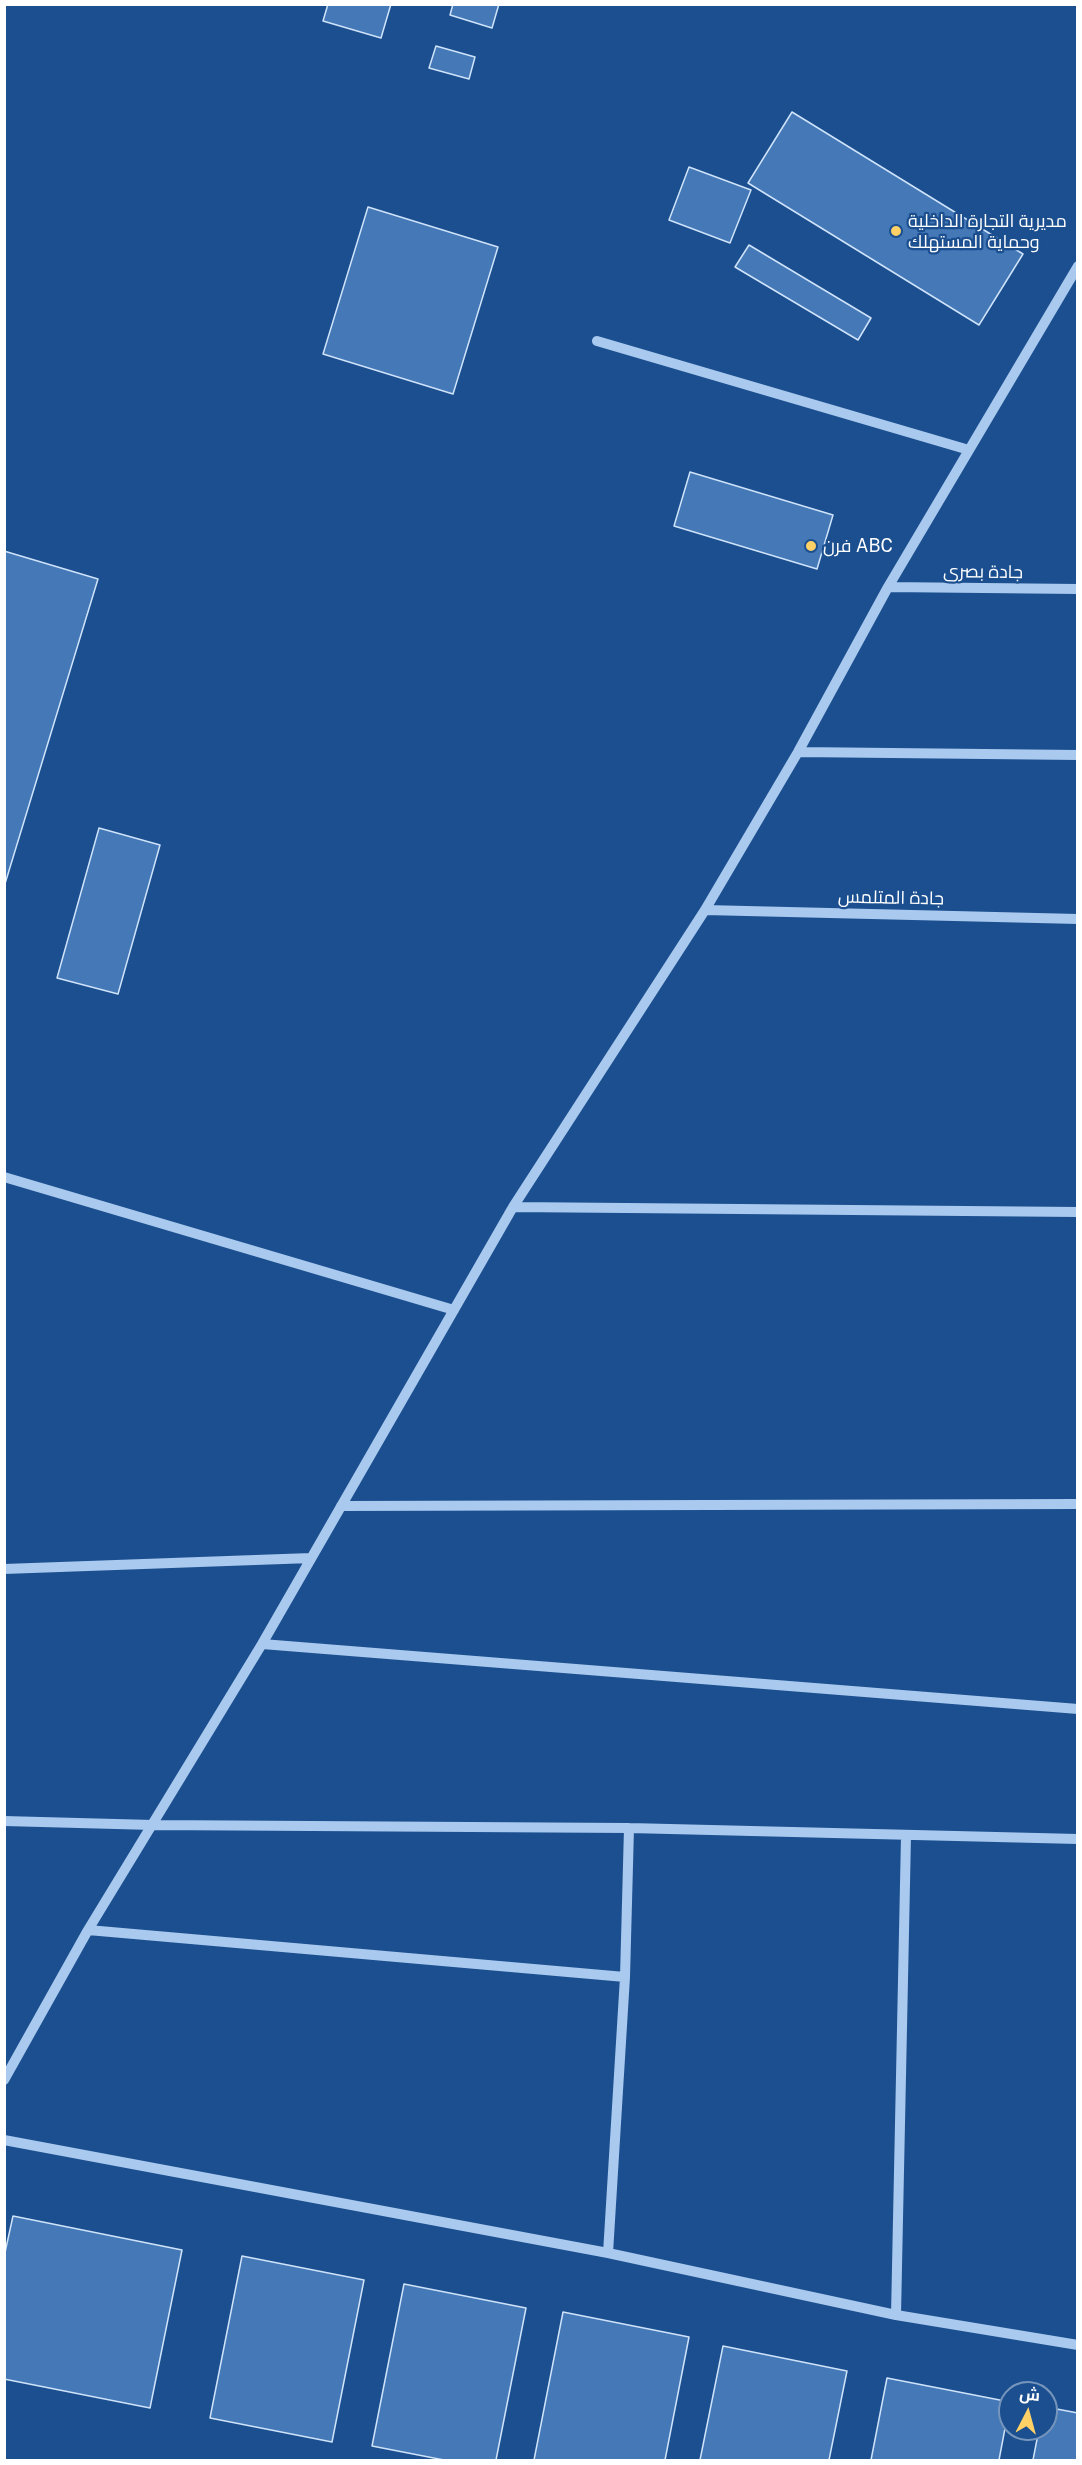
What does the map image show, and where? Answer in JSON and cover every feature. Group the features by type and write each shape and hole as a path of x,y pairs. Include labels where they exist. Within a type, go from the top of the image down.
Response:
{"street":[{"path":"4,2080 88,1930 262,1644 513,1207 705,910 798,752 888,587 1077,266"},
{"path":"597,341 969,450"},
{"name":"جادة بصرى","path":"888,587 1077,589"},
{"path":"798,752 1077,755"},
{"name":"جادة المتلمس","path":"705,910 1077,919"},
{"path":"4,1177 454,1310"},
{"path":"513,1207 1077,1212"},
{"path":"341,1506 1077,1504"},
{"path":"4,1569 311,1558"},
{"path":"262,1644 1077,1709"},
{"path":"4,1821 153,1825 629,1828 1077,1839"},
{"path":"608,2253 625,1977 629,1828"},
{"path":"896,2315 906,1836"},
{"path":"88,1930 625,1977"},
{"path":"4,2140 608,2253 896,2315 1077,2345"}],"building":[{"path":"328,4 391,4 381,38 323,21"},
{"path":"453,4 499,4 492,28 450,15"},
{"path":"436,46 475,57 469,79 429,68"},
{"path":"792,112 1023,254 979,325 748,183"},
{"path":"689,167 751,190 730,243 669,220"},
{"path":"368,207 498,247 453,394 323,354"},
{"path":"749,245 871,318 858,340 735,267"},
{"path":"690,472 833,515 817,569 674,526"},
{"path":"4,551 98,579 4,887"},
{"path":"99,828 160,845 118,994 57,978"},
{"path":"13,2216 182,2250 150,2408 4,2379 4,2257"},
{"path":"242,2256 364,2280 332,2442 210,2418"},
{"path":"404,2284 526,2308 496,2460 444,2460 372,2446"},
{"path":"563,2312 689,2337 665,2460 534,2460"},
{"path":"723,2346 847,2371 829,2460 700,2460"},
{"path":"887,2378 998,2400 998,2441 1003,2441 999,2460 871,2460"},
{"path":"1058,2409 1078,2413 1078,2460 1033,2460 1037,2441 1058,2441"}],"place":[{"name":"مديرية التجارة الداخلية وحماية المستهلك","path":"896,231"},
{"name":"فرن ABC","path":"811,546"}]}
